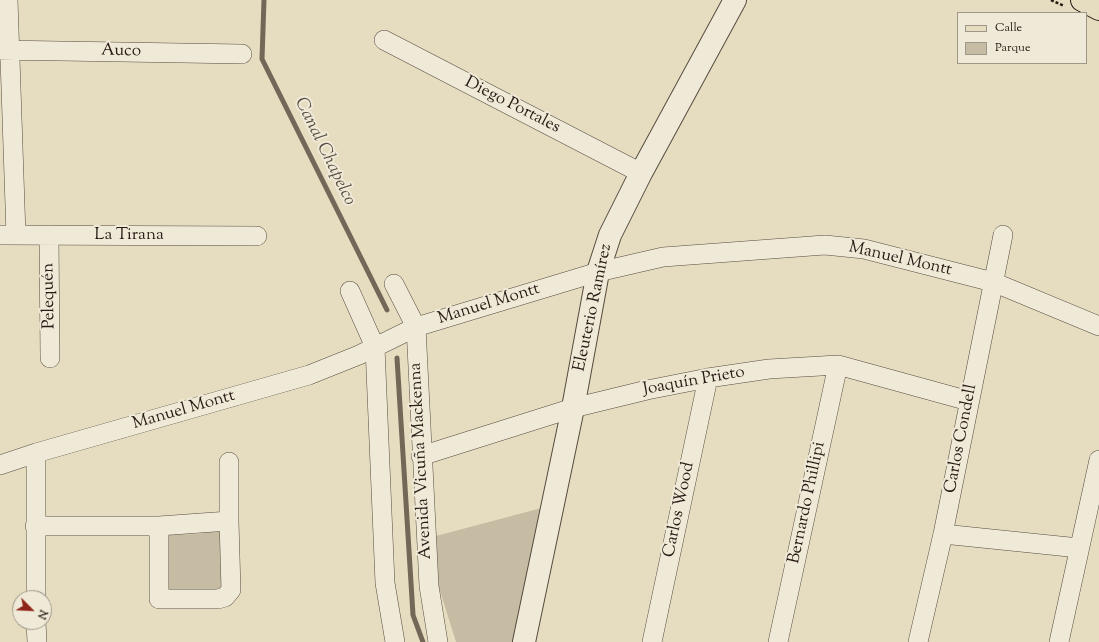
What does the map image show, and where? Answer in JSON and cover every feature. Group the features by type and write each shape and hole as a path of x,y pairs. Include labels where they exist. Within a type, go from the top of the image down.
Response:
{"main road":[{"path":"1082,0 1099,9"}],"street":[{"path":"8,0 5,50 8,235"},
{"name":"Eleuterio Ramírez","path":"524,642 573,408 598,272 610,235 641,173 735,0"},
{"name":"Diego Portales","path":"384,40 641,173"},
{"name":"Auco","path":"5,50 242,54"},
{"name":"La Tirana","path":"8,235 257,236"},
{"name":"Pelequén","path":"49,235 50,358"},
{"name":"Carlos Condell","path":"918,642 943,534 1003,235"},
{"name":"Manuel Montt","path":"0,466 36,453 309,375 376,347 416,327 598,272 663,257 825,245 864,249 993,282 1099,326"},
{"name":"Avenida Vicuña Mackenna","path":"394,284 416,327 421,456 429,586 438,642"},
{"path":"350,291 376,347 385,583 395,642"},
{"name":"Joaquín Prieto","path":"421,456 573,408 647,390 708,378 769,369 838,365 969,402"},
{"name":"Bernardo Phillipi","path":"778,642 838,365"},
{"name":"Carlos Wood","path":"652,642 708,378"},
{"path":"36,453 36,590"},
{"path":"1059,642 1099,460"},
{"path":"159,526 159,599 218,599 225,596 231,590 229,462"},
{"path":"35,526 159,526 230,521"},
{"path":"943,534 1079,548"},
{"path":"36,630 37,642"}],"green space":[{"path":"549,506 528,642 456,642 437,581 436,536"},
{"path":"218,529 226,536 227,585 220,595 169,594 162,587 164,535 198,534"}],"waterway":[{"name":"Canal Chapelco","path":"264,0 262,59 387,310"},
{"path":"397,358 413,615 423,642"}]}
